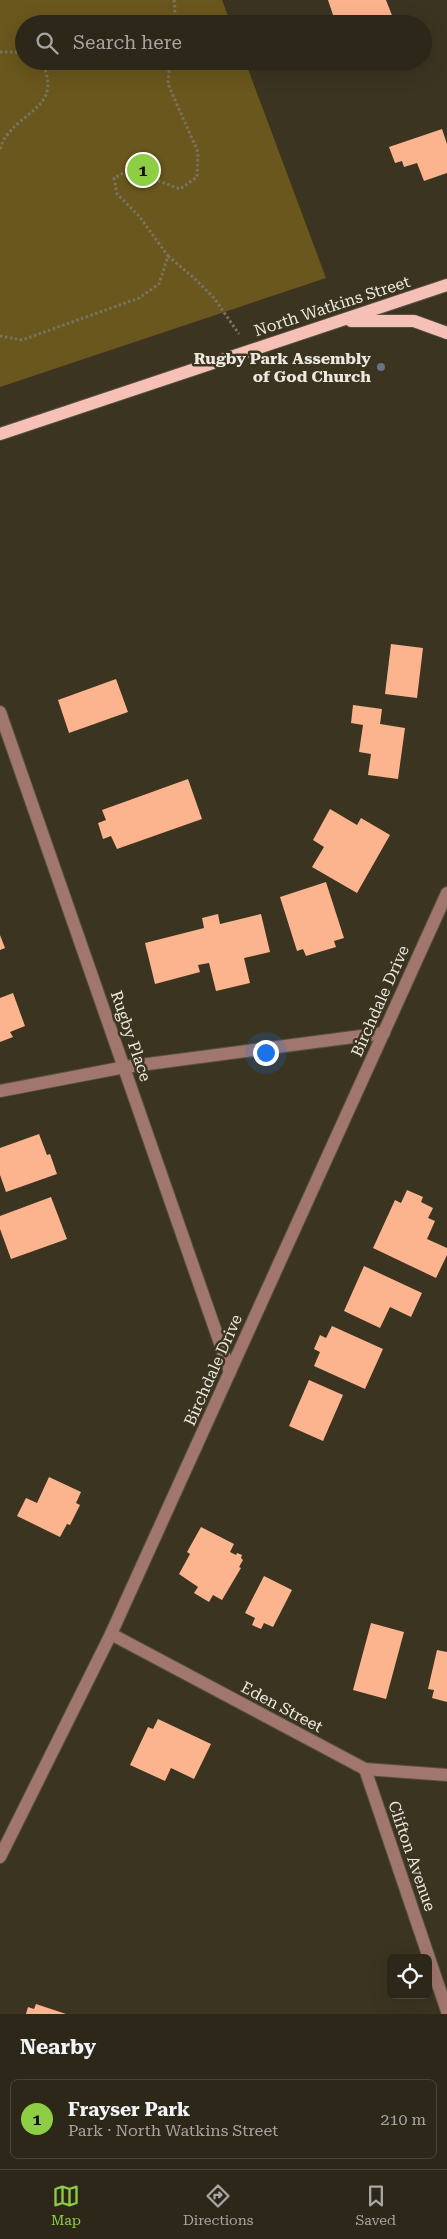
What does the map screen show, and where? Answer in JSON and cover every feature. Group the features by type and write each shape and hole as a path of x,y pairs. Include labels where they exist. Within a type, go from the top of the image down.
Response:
{"main road":[{"name":"North Watkins Street","path":"0,434 447,285"},
{"path":"339,321 414,321 447,333"}],"street":[{"name":"Rugby Place","path":"0,712 230,1372"},
{"name":"Birchdale Drive","path":"0,1857 111,1634 447,893"},
{"path":"0,1091 125,1067 384,1033"},
{"name":"Eden Street","path":"111,1634 365,1769 447,1775"},
{"name":"Clifton Avenue","path":"365,1769 447,2011"}],"path":[{"path":"174,0 175,15"},
{"path":"0,52 15,52"},
{"path":"0,149 6,135 44,102 49,78 46,70"},
{"path":"169,70 168,84 198,152 197,177 180,189 130,170 114,178 117,194 139,216 168,256 214,298 251,350"},
{"path":"0,336 22,340 139,298 159,284 168,256"}],"shaded area":[{"path":"0,0 222,0 228,15 15,15 15,70 248,70 326,278 0,387"}],"building":[{"path":"328,0 386,0 392,15 333,15"},
{"path":"442,129 447,144 447,173 424,181 417,163 404,167 402,161 395,163 389,147"},
{"path":"391,644 423,648 417,698 385,694"},
{"path":"116,679 128,712 69,733 58,700"},
{"path":"353,705 382,709 380,724 405,728 398,779 368,775 371,754 359,752 363,725 351,723"},
{"path":"188,779 202,819 117,849 111,836 103,839 98,823 106,820 102,810"},
{"path":"330,809 357,825 361,818 390,835 357,893 312,867 324,847 313,840"},
{"path":"326,882 344,938 334,941 336,947 306,956 303,949 297,951 280,897"},
{"path":"218,914 220,924 261,914 270,952 244,958 250,983 216,991 209,963 198,965 200,972 155,984 145,943 204,928 202,918"},
{"path":"0,935 5,948 0,950"},
{"path":"13,993 25,1026 10,1032 13,1037 0,1042 0,998"},
{"path":"39,1134 47,1155 50,1154 57,1174 6,1192 0,1175 0,1148"},
{"path":"407,1190 423,1197 421,1202 433,1208 428,1218 435,1221 427,1239 447,1248 447,1255 436,1278 373,1248 395,1200 401,1203"},
{"path":"51,1197 67,1239 11,1259 0,1229 0,1216"},
{"path":"364,1266 422,1293 411,1317 390,1307 380,1328 344,1311"},
{"path":"332,1326 383,1349 365,1389 314,1366 320,1352 314,1349 320,1335 326,1338"},
{"path":"309,1380 343,1395 323,1441 289,1426"},
{"path":"49,1477 81,1492 76,1503 80,1505 70,1525 67,1524 60,1537 17,1516 26,1498 37,1503"},
{"path":"201,1527 234,1544 230,1552 242,1555 241,1558 243,1560 239,1567 241,1568 222,1600 213,1595 209,1602 194,1593 198,1587 179,1574 190,1554 187,1552"},
{"path":"264,1576 292,1590 273,1627 264,1623 261,1629 252,1625 255,1618 245,1613"},
{"path":"371,1623 404,1632 386,1699 353,1690"},
{"path":"437,1650 447,1652 447,1702 432,1698 434,1690 428,1689"},
{"path":"158,1719 211,1744 194,1779 171,1768 165,1781 130,1765 148,1727 153,1729"},
{"path":"36,2004 66,2014 26,2014 28,2007 34,2009"}],"place":[{"name":"Frayser Park","path":"143,170"},
{"name":"Rugby Park Assembly of God Church","path":"381,367"}]}
